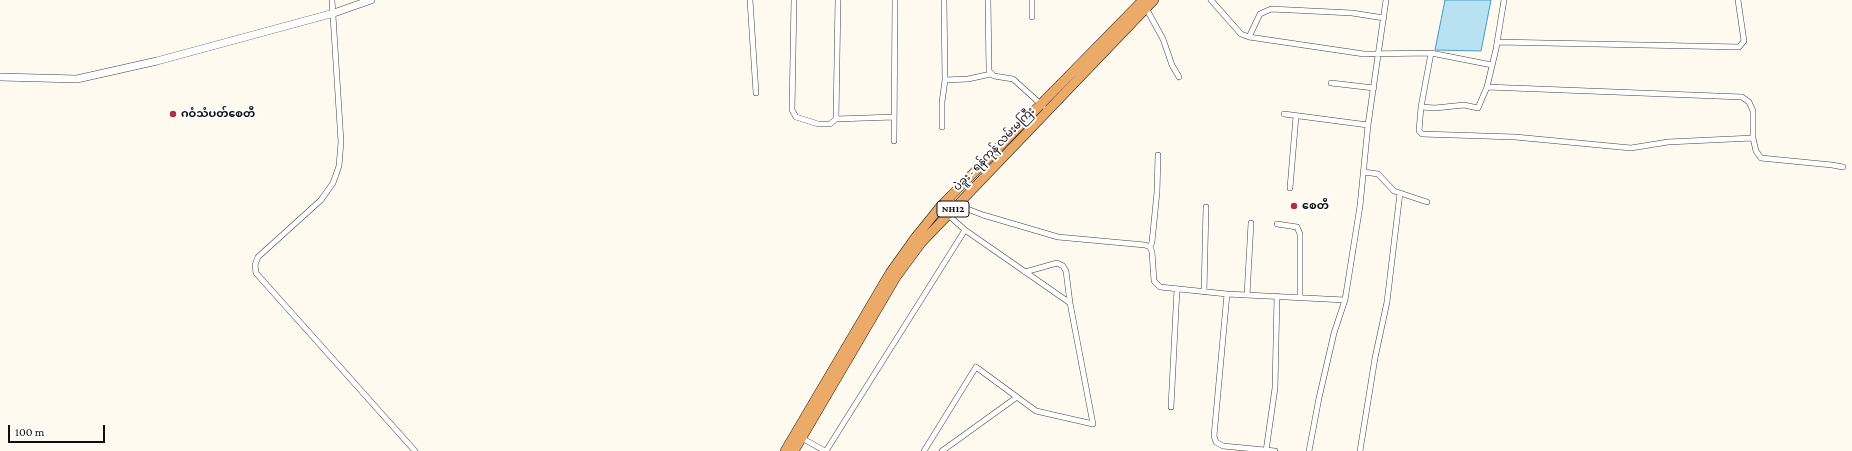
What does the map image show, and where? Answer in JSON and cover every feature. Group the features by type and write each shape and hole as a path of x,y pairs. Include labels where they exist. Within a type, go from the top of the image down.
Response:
{"highway":[{"name":"ပဲခူး - ရန်ကုန် လမ်းမကြီး","path":"794,451 799,436 890,273 915,238 948,199 1041,104 1145,4 1154,0"},
{"name":"ပဲခူး - ရန်ကုန် လမ်းမကြီး","path":"785,451 799,436 896,277 921,243 1048,111 1145,4"}],"street":[{"path":"332,0 341,142 339,166 333,183 321,200 258,257 255,265 256,273 415,451"},
{"path":"0,78 77,79 157,61 334,13 371,0"},
{"path":"750,0 756,93"},
{"path":"794,0 792,110 796,117 818,124 830,124 836,119 894,117"},
{"path":"836,119 838,0"},
{"path":"894,141 895,0"},
{"path":"942,127 942,102 945,80 944,0"},
{"path":"988,0 988,71 991,74"},
{"path":"1032,0 1032,17"},
{"path":"1211,0 1241,34 1249,37 1364,54 1431,53 1492,65"},
{"path":"1309,451 1319,398 1334,333 1345,300 1360,206 1368,125 1374,88 1377,54 1386,0"},
{"path":"1421,107 1435,108 1464,105 1478,108 1487,87 1504,0"},
{"path":"1497,42 1739,47 1744,41 1738,0"},
{"path":"1145,4 1160,34 1172,65 1179,77"},
{"path":"1249,37 1260,14 1271,9 1352,13 1384,18"},
{"path":"1431,53 1421,107 1419,131 1422,134 1515,137 1631,148 1668,142 1753,138"},
{"path":"945,80 968,79 991,74 1013,79 1048,111"},
{"path":"1331,83 1374,88"},
{"path":"1487,87 1742,97 1749,102 1753,111 1753,138 1756,151 1761,158 1843,167"},
{"path":"1284,114 1368,125"},
{"path":"1290,188 1296,116"},
{"path":"1158,155 1157,192 1152,242 1150,247 1152,252 1154,281 1160,287 1227,294 1345,300"},
{"path":"1364,172 1378,174 1394,191 1427,202"},
{"path":"1360,451 1375,358 1387,302 1400,193"},
{"path":"948,199 983,215 1058,237 1145,245 1150,247"},
{"path":"1204,292 1206,207"},
{"path":"948,214 965,230 1070,303"},
{"path":"1246,295 1251,223"},
{"path":"1277,224 1297,227 1300,234 1300,297"},
{"path":"799,436 825,451 965,230"},
{"path":"924,451 976,367 1036,411 1092,424 1070,303 1066,271 1063,266 1057,263 1026,272"},
{"path":"1171,407 1177,289"},
{"path":"1227,294 1214,436 1216,442 1223,446 1275,451"},
{"path":"1266,450 1275,388 1277,296"},
{"path":"942,451 1017,398"}],"water":[{"path":"1445,0 1491,0 1481,51 1435,50"}],"place":[{"name":"ဂဝံသံပတ်စေတီ","path":"173,114"},
{"name":"စေတီ","path":"1294,206"}]}
